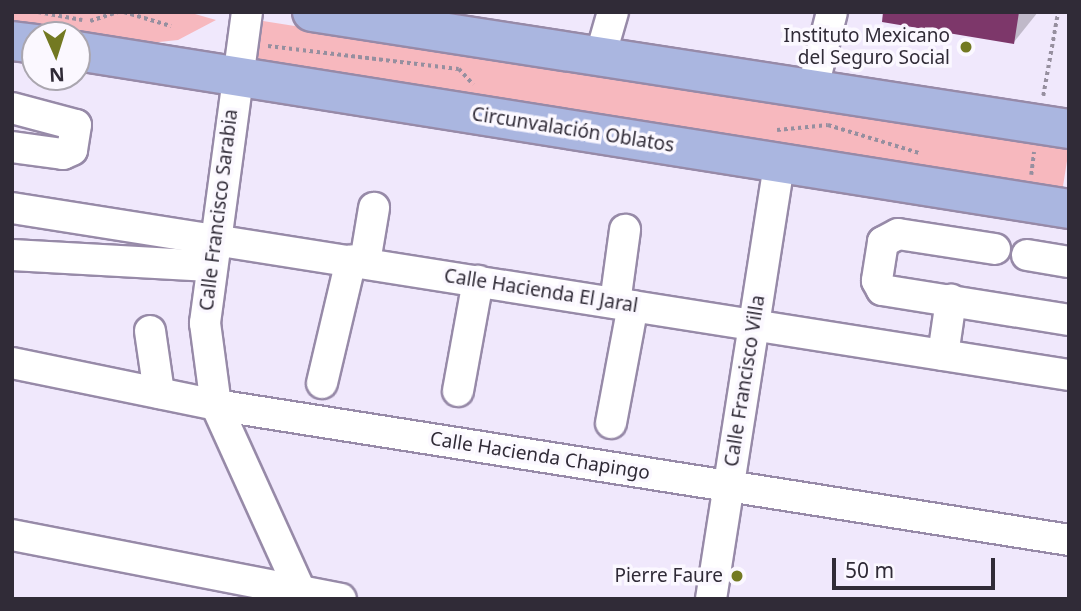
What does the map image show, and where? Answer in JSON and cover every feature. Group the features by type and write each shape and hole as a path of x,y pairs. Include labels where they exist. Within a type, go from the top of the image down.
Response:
{"main road":[{"path":"312,12 1048,127"},
{"name":"Circunvalación Oblatos","path":"91,53 237,76 773,147 1069,209"}],"street":[{"name":"Calle Francisco Sarabia","path":"247,12 211,252 205,323 216,405 283,592"},
{"path":"600,57 613,12"},
{"path":"812,91 832,12"},
{"path":"12,108 76,125 72,150 63,154 12,147"},
{"name":"Calle Francisco Villa","path":"711,599 753,325 773,147"},
{"name":"Calle Hacienda El Jaral","path":"12,208 211,252 358,261 1069,375"},
{"path":"322,383 374,208"},
{"path":"611,423 624,304 625,230"},
{"path":"995,249 898,234 883,242 877,281 882,290 1069,320"},
{"path":"12,255 211,252"},
{"path":"1027,256 1069,262"},
{"path":"458,391 478,281"},
{"path":"943,355 951,300"},
{"path":"150,331 159,393"},
{"name":"Calle Hacienda Chapingo","path":"12,363 216,405 1069,540"},
{"path":"12,535 283,592 341,599"},
{"path":"229,599 283,592"}],"path":[{"path":"91,21 118,12"},
{"path":"124,12 171,26"},
{"path":"1031,177 1048,127 1058,12"},
{"path":"264,46 459,69 474,85 487,87"},
{"path":"773,147 828,125 929,156"},
{"path":"1017,176 1043,178"}],"shaded area":[{"path":"12,12 188,12 216,20 178,40 112,47 91,40 91,21 21,21 21,29 12,28"},
{"path":"263,21 1069,149 1062,193 256,65"}],"building":[{"path":"883,12 1019,12 1014,44 882,22"}],"place":[{"name":"Instituto Mexicano del Seguro Social","path":"966,47"},
{"name":"Pierre Faure","path":"737,576"}]}
